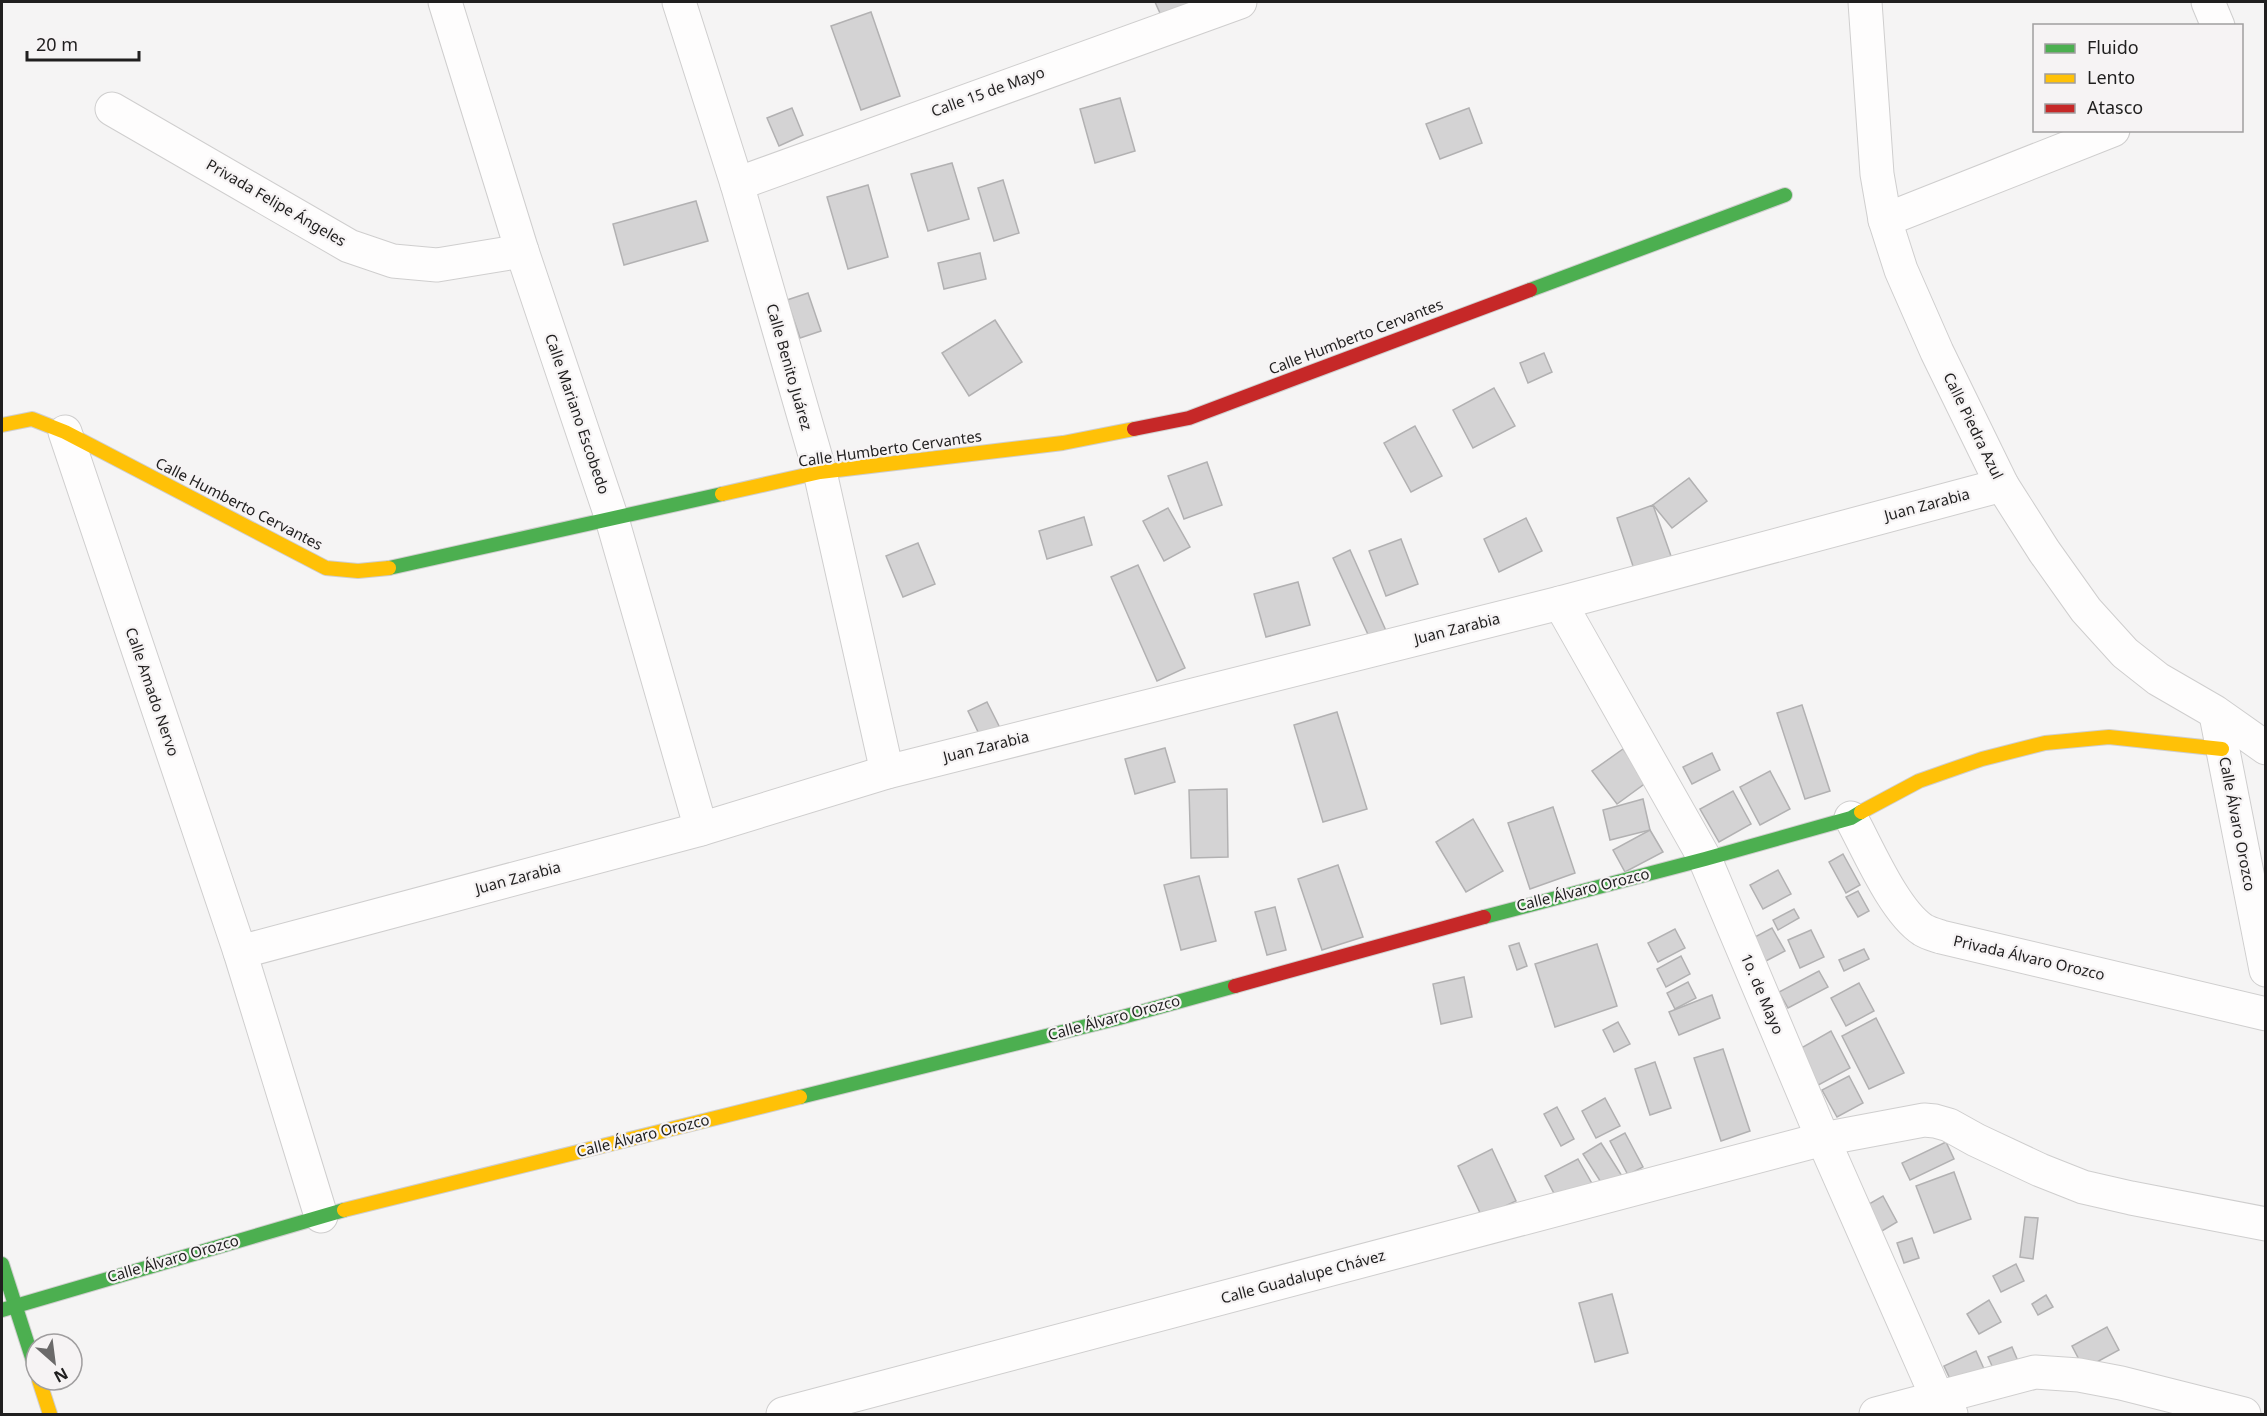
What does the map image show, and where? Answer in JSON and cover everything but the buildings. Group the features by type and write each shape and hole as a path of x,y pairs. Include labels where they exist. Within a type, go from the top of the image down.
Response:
{"street":[{"name":"Calle Mariano Escobedo","path":"445,2 522,251 612,519 701,829"},
{"name":"Calle Benito Juárez","path":"679,2 737,184 820,472 887,772"},
{"name":"Calle 15 de Mayo","path":"737,184 1240,2"},
{"name":"Calle Piedra Azul","path":"1864,2 1877,174 1885,220 1901,270 1937,352 2002,485 2044,551 2086,610 2125,653 2158,679 2215,712 2265,748"},
{"path":"2208,2 2217,24"},
{"name":"Privada Felipe Ángeles","path":"112,109 349,246 393,261 437,265 522,251"},
{"path":"1885,220 2108,132"},
{"name":"Calle Humberto Cervantes","path":"2,425 32,419 65,432 326,568 358,572 399,567 820,472 1063,443 1190,418 1785,195"},
{"name":"Calle Amado Nervo","path":"65,432 240,952"},
{"name":"Juan Zarabia","path":"240,952 701,829 887,772 1560,603 2002,485"},
{"name":"1o. de Mayo","path":"1560,603 1705,859 1823,1139 1944,1406"},
{"name":"Calle Álvaro Orozco","path":"2215,712 2265,970"},
{"name":"Calle Álvaro Orozco","path":"8,1307 321,1216 1107,1020 1522,906 1705,859 1851,818 1918,781 1982,759 2045,743 2109,737 2222,749"},
{"name":"Privada Álvaro Orozco","path":"1851,818 1893,895 1906,914 1923,930 1941,938 2265,1014"},
{"path":"240,952 321,1216"},
{"name":"Calle Guadalupe Chávez","path":"783,1414 1823,1139 1924,1120 1949,1125 2040,1170 2083,1187 2265,1224"},
{"path":"2,1264 8,1307 24,1343"},
{"path":"1876,1414 1944,1406 2035,1372 2079,1375 2121,1383 2244,1414"},
{"path":"43,1392 50,1414"}],"traffic: fast":[{"path":"1530,290 1785,195"},
{"path":"389,568 722,494"},
{"path":"1484,917 1705,859 1851,818 1861,812"},
{"path":"800,1097 1119,1018 1235,986"},
{"path":"2,1310 344,1210"},
{"path":"2,1264 24,1333"}],"traffic: slow":[{"path":"2,425 32,419 65,432 326,568 358,571 389,568"},
{"path":"722,494 820,472 1063,443 1134,429"},
{"path":"1861,812 1919,781 1982,759 2045,743 2109,737 2222,749"},
{"path":"344,1210 800,1097"},
{"path":"43,1392 50,1414"}],"traffic: jam":[{"path":"1134,429 1189,418 1530,290"},
{"path":"1235,986 1484,917"}]}
